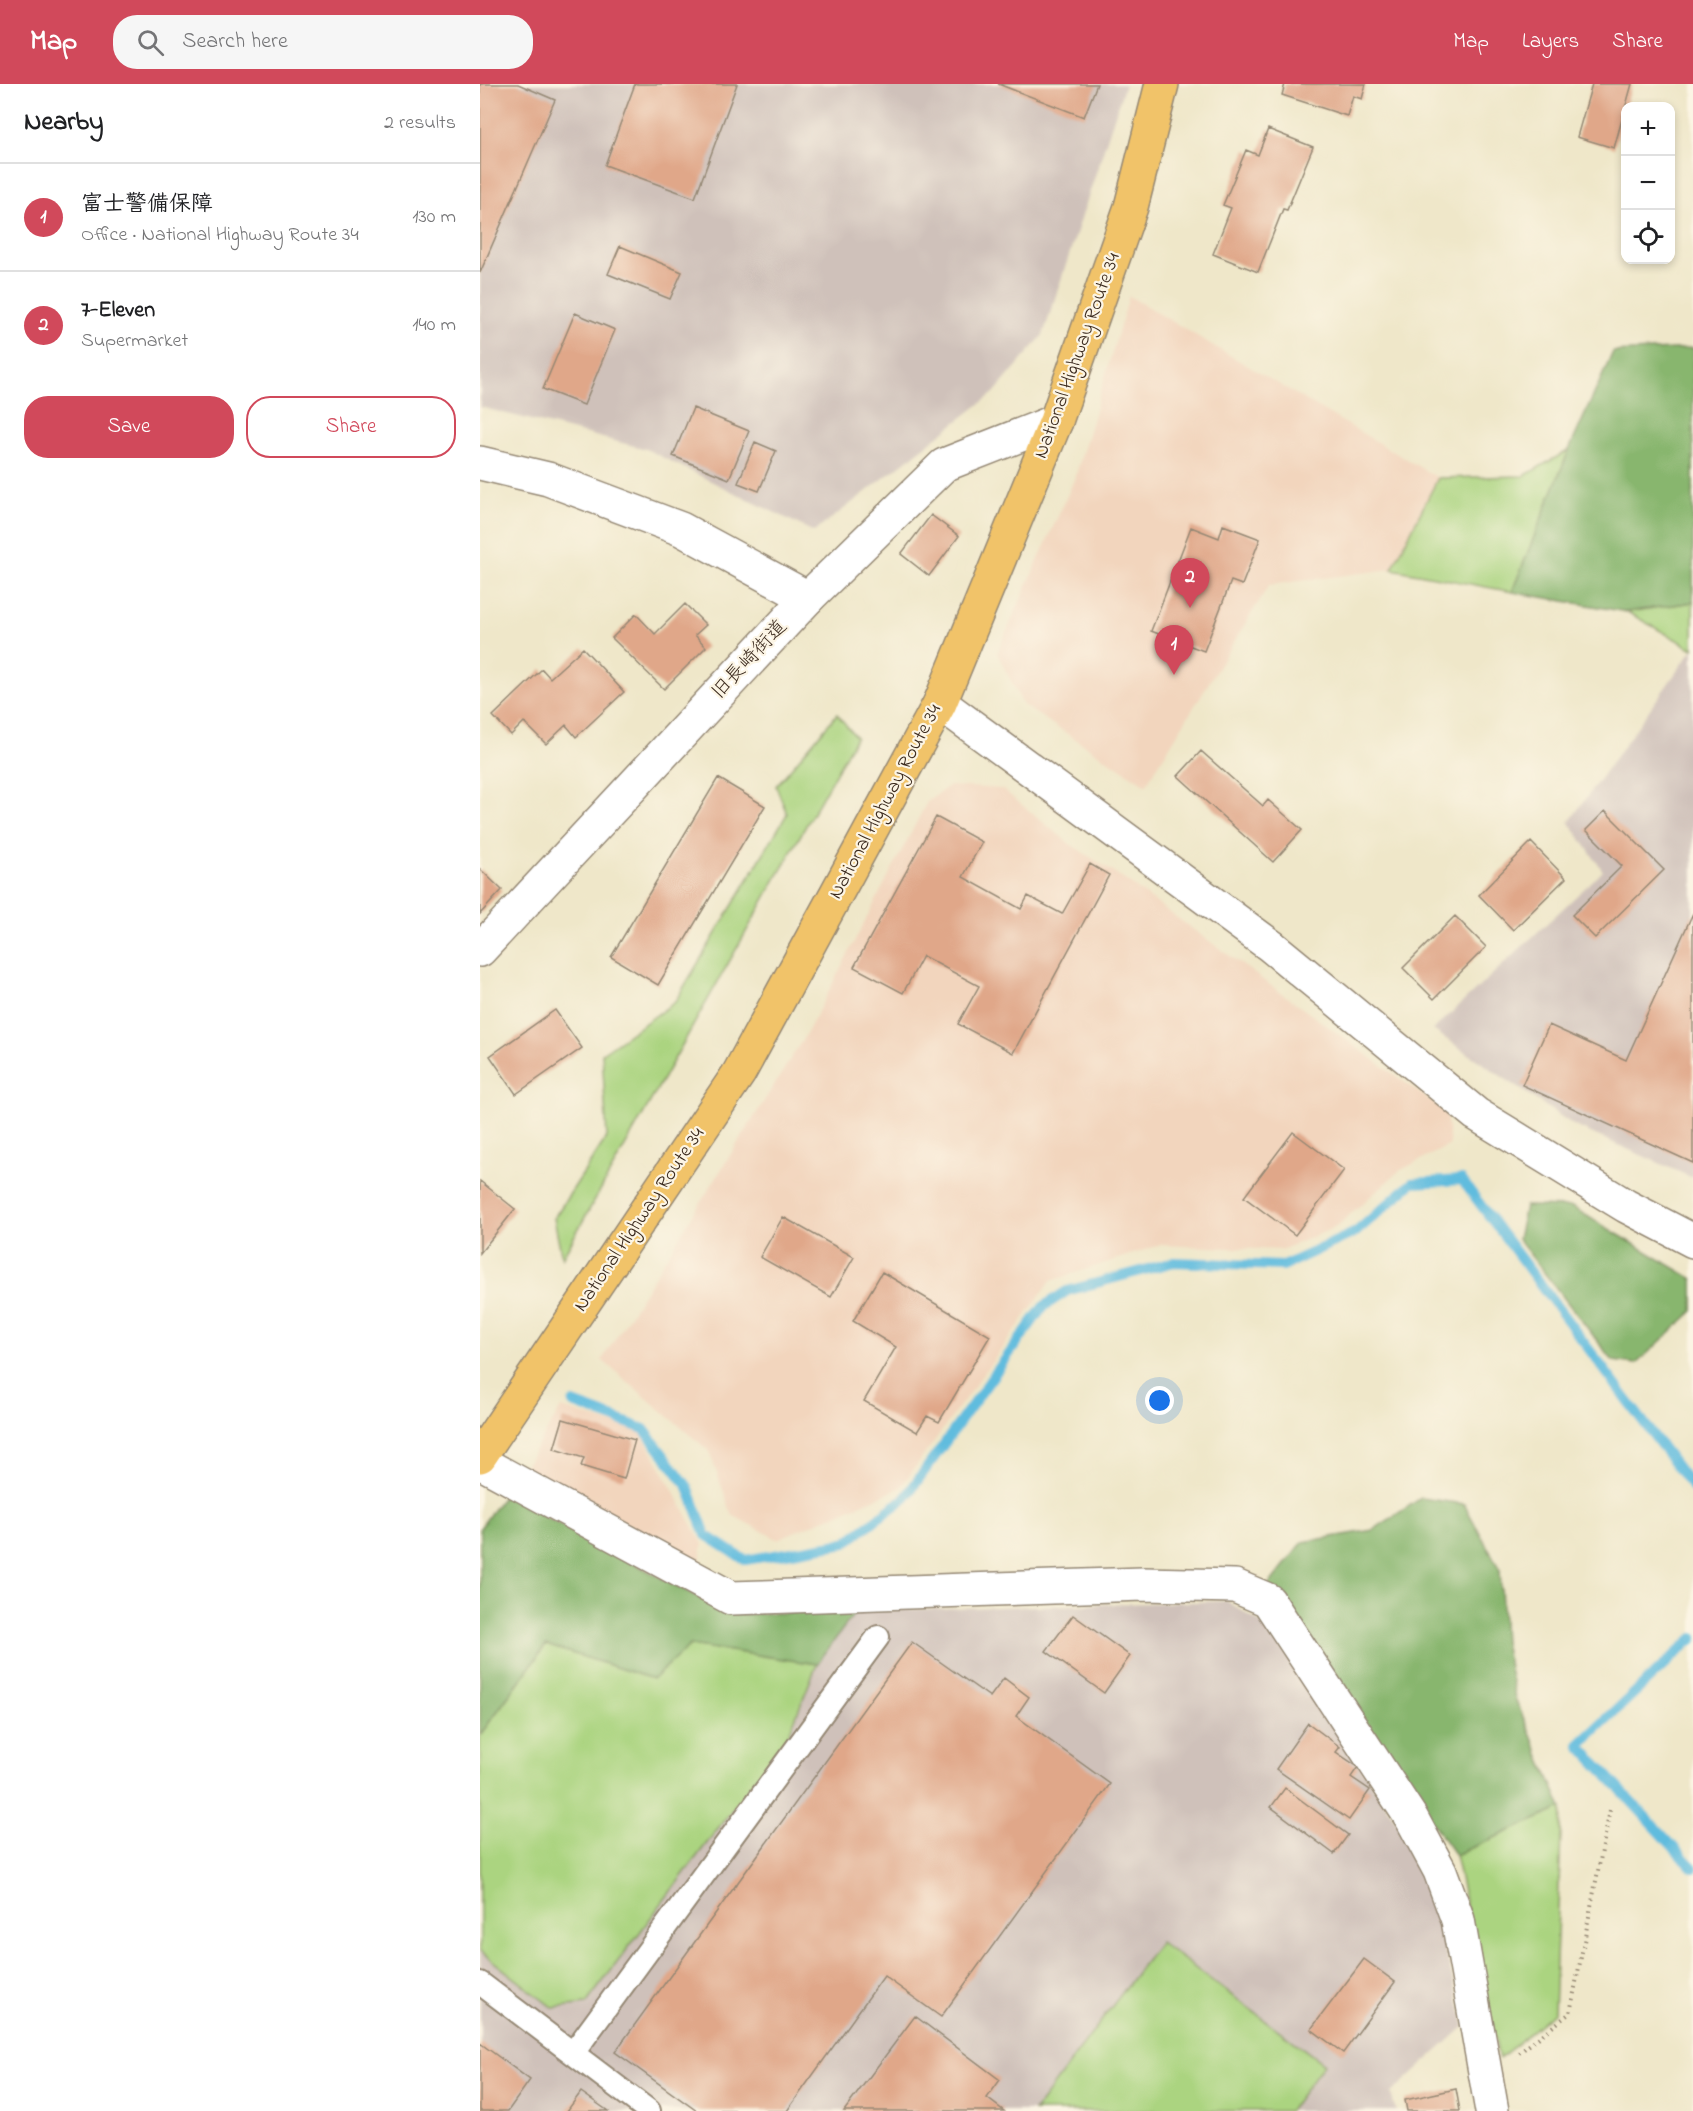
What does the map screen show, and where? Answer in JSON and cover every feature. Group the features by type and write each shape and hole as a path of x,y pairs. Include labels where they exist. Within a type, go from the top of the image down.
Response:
{"highway":[{"name":"National Highway Route 34","path":"480,1456 740,1073 940,703 1056,421 1131,207 1162,84"}],"street":[{"name":"旧長崎街道","path":"480,950 808,598 944,465 1056,421"},
{"path":"480,463 548,479 681,529 808,598"},
{"path":"940,703 1271,946 1476,1114 1626,1206 1693,1241"},
{"path":"480,1462 731,1598 1143,1584 1235,1586 1268,1600 1412,1819 1440,1871 1458,1920 1492,2111"}],"lane":[{"path":"573,2053 878,1637"},
{"path":"480,1983 650,2111"}],"path":[{"path":"1488,2079 1570,2013 1610,1810"}],"shaded area":[{"path":"480,84 1125,84 1043,335 994,393 814,532 646,449 480,407"},
{"path":"1129,296 1438,478 1392,569 1269,585 1146,785 1023,705 997,653 1075,478"},
{"path":"1693,649 1693,1178 1575,1126 1433,1030 1603,871 1569,822"},
{"path":"949,786 1002,789 1070,844 1115,873 1446,1112 1450,1145 1399,1171 1336,1227 1281,1250 1160,1245 1051,1281 900,1488 777,1539 732,1515 709,1451 602,1360 808,1031 927,802"},
{"path":"561,1408 641,1432 703,1544 698,1572 524,1468"},
{"path":"504,1495 730,1614 1227,1601 1272,1630 1421,1859 1465,2026 1391,2093 1396,2111 480,2111 480,1528"}],"green space":[{"path":"1693,348 1693,602 1627,612 1512,592 1569,450 1613,352"},
{"path":"1569,450 1512,592 1392,569 1438,478 1524,476"},
{"path":"1693,602 1693,649 1627,612"},
{"path":"837,714 856,737 562,1258 554,1218 607,1137 602,1053 675,1002 787,814 776,786"},
{"path":"1525,1206 1572,1207 1693,1279 1693,1311 1636,1364 1613,1361 1518,1239"},
{"path":"504,1495 730,1614 856,1611 817,1664 690,1645 653,1679 546,1645 480,1735 480,1528"},
{"path":"1421,1498 1464,1504 1500,1570 1504,1642 1515,1698 1562,1808 1455,1855 1267,1587 1303,1542 1373,1530"},
{"path":"546,1645 653,1679 690,1645 817,1664 789,1734 586,2004 553,2008 480,1951 480,1735"},
{"path":"1562,1808 1554,2012 1499,2059 1455,1855"},
{"path":"1160,1942 1324,2064 1289,2111 1034,2111"}],"building":[{"path":"480,84 518,84 555,100 480,273"},
{"path":"635,84 737,84 695,198 605,165"},
{"path":"998,84 1097,84 1084,117"},
{"path":"1285,84 1366,84 1362,99 1353,96 1347,116 1282,95"},
{"path":"1592,84 1632,84 1627,102 1621,102 1621,123 1614,148 1577,137"},
{"path":"1268,129 1313,147 1287,210 1283,209 1258,272 1213,254 1231,208 1223,205 1246,150 1258,155"},
{"path":"620,246 682,272 670,299 608,274"},
{"path":"575,313 615,330 584,405 543,389"},
{"path":"693,408 749,431 729,479 673,456"},
{"path":"755,442 776,451 759,491 738,483"},
{"path":"931,515 959,536 929,576 901,554"},
{"path":"1223,525 1260,539 1242,585 1231,581 1204,651 1151,631 1191,527 1219,538"},
{"path":"685,604 706,625 695,635 706,647 664,689 612,638 636,614 655,634"},
{"path":"583,648 624,692 576,737 566,725 546,744 524,722 511,735 493,716 542,669 550,678"},
{"path":"1201,751 1263,806 1268,800 1302,830 1273,862 1178,776"},
{"path":"718,778 765,806 658,985 611,957"},
{"path":"1605,811 1664,870 1595,938 1572,915 1622,866 1586,830"},
{"path":"936,817 982,842 963,877 1021,909 1028,896 1062,914 1090,864 1109,875 1013,1053 958,1024 979,986 923,956 903,993 854,967"},
{"path":"1531,842 1566,878 1513,930 1479,895"},
{"path":"480,869 502,890 480,914"},
{"path":"1693,913 1693,1163 1522,1085 1549,1025 1626,1060"},
{"path":"1455,916 1486,947 1434,999 1403,968"},
{"path":"555,1010 582,1048 516,1094 490,1056"},
{"path":"1293,1132 1344,1170 1295,1235 1244,1197"},
{"path":"480,1181 515,1209 480,1253"},
{"path":"783,1217 854,1257 831,1297 760,1257"},
{"path":"882,1272 990,1336 939,1422 927,1416 917,1432 864,1401 896,1347 853,1321"},
{"path":"563,1419 635,1440 624,1479 581,1466 584,1458 554,1449"},
{"path":"1073,1615 1130,1656 1104,1693 1046,1651"},
{"path":"912,1642 990,1697 1004,1678 1029,1697 1016,1716 1110,1784 941,2017 884,1976 787,2111 697,2111 615,2052"},
{"path":"1308,1723 1340,1747 1336,1752 1358,1767 1351,1777 1370,1790 1349,1820 1276,1769"},
{"path":"1285,1788 1348,1835 1334,1854 1271,1807"},
{"path":"1364,1959 1395,1982 1343,2053 1311,2029"},
{"path":"915,2016 1000,2080 987,2098 1004,2111 844,2111"},
{"path":"480,2043 530,2080 508,2111 480,2111"},
{"path":"1456,2089 1460,2111 1407,2111 1405,2100"},
{"path":"581,2092 608,2111 567,2111"}],"waterway":[{"path":"573,1403 644,1429 688,1487 706,1535 745,1560 845,1543 905,1498 1043,1307 1067,1291 1174,1262 1283,1266 1356,1232 1412,1183 1462,1180 1693,1488"},
{"path":"1693,1638 1579,1745 1693,1868"}],"place":[{"name":"7-Eleven","path":"1190,608"},
{"name":"富士警備保障","path":"1174,675"}]}
